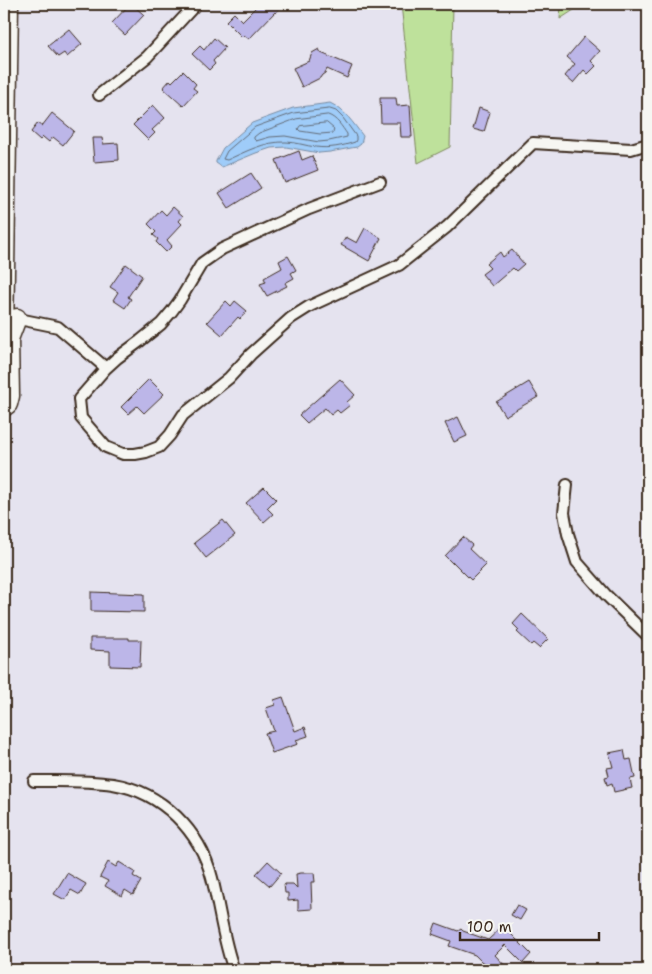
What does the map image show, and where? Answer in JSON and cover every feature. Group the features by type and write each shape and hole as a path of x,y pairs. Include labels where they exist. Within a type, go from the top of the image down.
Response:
{"highway":[{"path":"4,407 8,404 10,396 8,316 9,4"},
{"path":"4,338 8,316"}],"street":[{"path":"100,95 147,57 196,4"},
{"path":"380,182 309,209 222,249 202,263 180,300 161,324 106,368 79,399 81,418 106,447 124,454 146,452 160,446 170,436 183,415 229,378 251,354 291,318 310,306 399,265 448,227 533,143 631,149 648,144"},
{"path":"8,316 58,327 106,368"},
{"path":"567,485 564,512 568,534 577,562 600,589 648,636"},
{"path":"34,781 115,784 133,789 150,797 167,807 181,820 195,838 207,861 228,954 234,970"}],"green space":[{"path":"401,4 453,4 450,147 418,163"},
{"path":"561,4 583,4 560,19"}],"water":[{"path":"330,103 344,113 363,136 361,144 357,147 319,153 286,147 271,148 222,167 216,163 223,148 252,123 293,108"}],"building":[{"path":"130,4 144,15 125,35 112,23"},
{"path":"259,4 283,4 249,39 244,35 242,37 226,21 234,13 242,21"},
{"path":"69,29 82,44 67,57 64,53 58,57 48,46"},
{"path":"584,37 600,51 591,61 596,66 588,74 584,70 573,83 565,76 575,64 567,57"},
{"path":"214,38 225,48 213,61 215,64 209,70 192,54 200,46 204,50"},
{"path":"319,49 321,53 352,66 347,78 327,69 320,78 302,87 293,68 309,61 312,53"},
{"path":"183,71 196,84 193,88 197,91 183,106 163,88 170,80 172,82"},
{"path":"380,98 396,98 397,106 410,105 412,137 401,137 400,123 381,123"},
{"path":"153,105 165,118 152,130 155,133 148,140 133,125"},
{"path":"479,108 490,112 484,132 473,129"},
{"path":"52,113 74,131 63,145 53,137 49,142 43,137 40,140 31,132 38,123 42,126"},
{"path":"92,138 102,138 103,144 118,143 119,160 94,162"},
{"path":"299,151 302,160 312,156 318,170 285,183 276,160"},
{"path":"251,173 261,188 229,208 219,193"},
{"path":"173,207 183,216 179,221 182,224 167,240 172,246 166,252 156,242 158,239 153,235 156,232 148,224 161,210 166,215"},
{"path":"365,228 381,238 369,261 341,245 346,237 357,243"},
{"path":"512,250 524,264 516,271 513,268 492,286 482,274 490,268 486,264 500,252 503,257"},
{"path":"288,256 296,270 291,273 294,278 285,283 287,286 267,296 260,284 266,282 264,278 282,268 279,261"},
{"path":"126,264 142,276 128,297 131,299 125,308 113,300 118,292 110,287"},
{"path":"226,301 231,306 235,301 247,311 240,319 238,317 222,335 207,322"},
{"path":"149,379 164,394 144,413 137,406 128,414 121,407"},
{"path":"340,379 355,395 347,402 350,405 340,413 337,410 331,415 325,408 307,423 299,415"},
{"path":"529,382 538,397 505,416 496,402"},
{"path":"458,417 467,436 454,442 445,423"},
{"path":"264,487 276,499 267,508 273,514 264,522 246,503"},
{"path":"223,520 235,535 206,558 194,543"},
{"path":"463,537 472,545 469,549 486,565 471,580 445,556"},
{"path":"91,592 144,594 144,612 91,611"},
{"path":"522,614 548,639 539,648 533,643 531,645 517,632 519,630 513,624"},
{"path":"90,638 129,638 129,640 141,640 140,667 110,666 110,651 90,650"},
{"path":"283,697 295,731 305,727 308,736 296,740 298,744 272,753 265,733 274,731 266,708 275,705 274,700"},
{"path":"624,750 626,760 631,759 635,778 630,779 632,788 614,792 612,783 607,785 605,777 609,776 607,768 613,767 609,753"},
{"path":"268,861 281,873 270,886 256,874"},
{"path":"108,862 116,867 119,862 135,872 133,876 141,881 133,895 125,890 122,896 105,886 108,881 100,877"},
{"path":"67,873 86,884 80,895 71,890 65,900 54,894"},
{"path":"314,873 315,882 311,882 312,909 298,910 298,900 288,901 288,893 285,893 284,884 293,884 297,888 296,874"},
{"path":"517,905 526,910 520,920 511,915"},
{"path":"436,923 458,931 461,929 488,940 503,926 531,954 523,963 505,945 495,955 509,970 494,970 495,967 482,962 475,955 449,946 451,941 432,934"}]}
